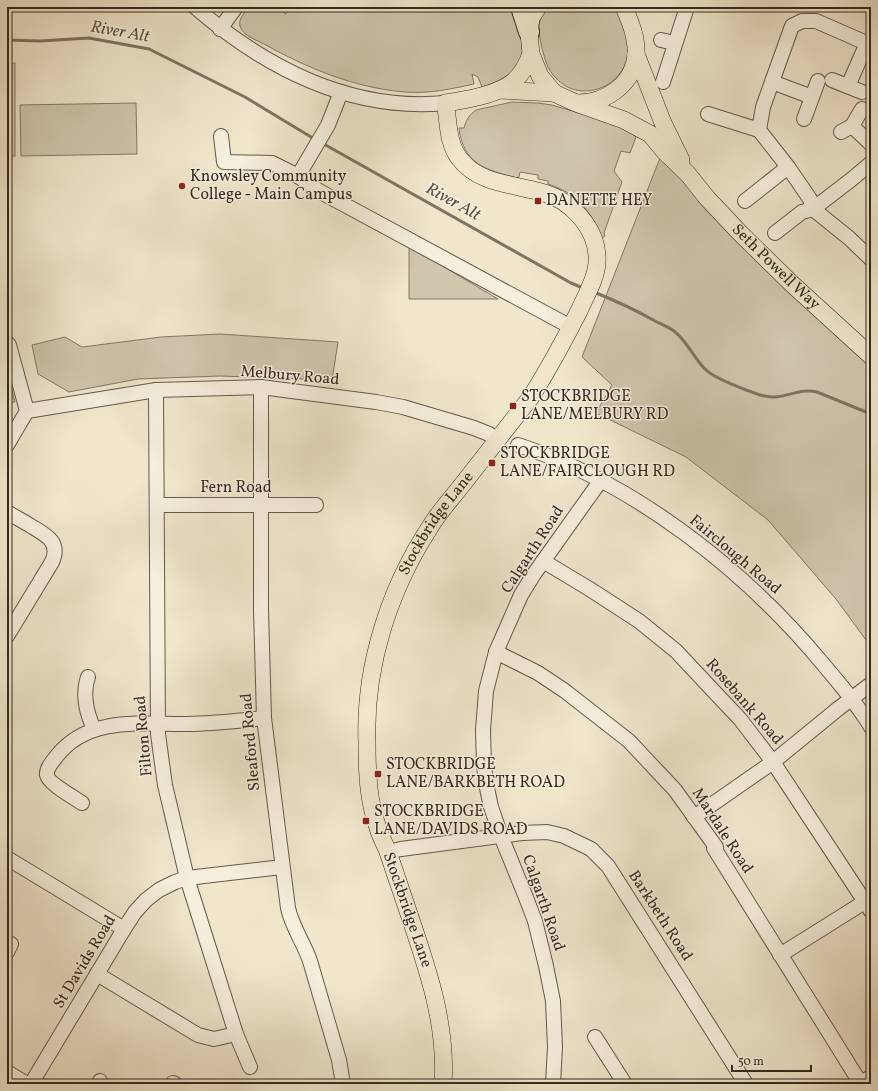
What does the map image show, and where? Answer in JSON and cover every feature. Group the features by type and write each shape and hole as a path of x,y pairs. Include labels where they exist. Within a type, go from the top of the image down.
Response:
{"highway":[{"path":"521,7 529,32"}],"main road":[{"path":"538,7 531,18 529,32 532,54 540,76 554,93"},
{"path":"576,103 596,101 614,92 630,77 636,54 635,41 630,20 624,7"},
{"path":"445,103 499,90 512,83 520,75 532,54"},
{"name":"Seth Powell Way","path":"636,54 663,123 687,173"},
{"path":"499,90 554,93"},
{"name":"Seth Powell Way","path":"554,93 576,103 624,120 650,134 739,232 871,356"},
{"name":"Stockbridge Lane","path":"443,1084 442,1045 434,995 428,972 377,827 370,795 367,765 367,707 372,672 386,617 396,591 414,553 431,525 531,397 571,327 588,290 597,264 596,249 591,234 582,219 570,206 553,196 542,192 479,176 458,158 449,138 449,123 445,103"}],"street":[{"path":"195,7 220,29 245,46 280,68 317,84 341,92 398,104 445,103"},
{"path":"220,29 236,7"},
{"path":"663,82 674,43 687,7"},
{"path":"759,130 763,107 792,26 802,21 816,21 869,44 848,86"},
{"path":"661,40 674,43"},
{"path":"832,80 862,92"},
{"path":"804,119 818,81"},
{"path":"772,82 812,97"},
{"path":"298,176 328,125 341,92"},
{"path":"862,109 846,129 871,144"},
{"path":"708,114 759,130 788,167 810,199 808,210"},
{"path":"221,136 224,162 272,163 298,176 319,191 571,327"},
{"path":"775,233 852,179 871,163"},
{"path":"744,201 788,167"},
{"path":"808,210 849,238 871,259"},
{"path":"7,343 9,344 27,412 7,445"},
{"name":"Melbury Road","path":"27,412 156,390 261,387 376,402 403,408 474,428 489,434 497,441"},
{"name":"Sleaford Road","path":"261,387 261,610 264,718 289,915 310,961 339,1060 343,1084"},
{"name":"Filton Road","path":"156,390 157,722 165,785 187,878 236,1034 250,1067"},
{"name":"Fairclough Road","path":"518,445 542,452 566,462 601,480 637,501 698,542 738,577 798,634 853,699 871,727"},
{"name":"Calgarth Road","path":"553,1084 555,1047 553,1001 546,966 532,915 501,836 491,807 487,788 484,766 483,730 486,691 496,652 521,595 543,561 601,480"},
{"name":"Fern Road","path":"157,505 316,505"},
{"path":"7,512 47,535 53,543 55,553 52,562 7,636"},
{"name":"Rosebank Road","path":"543,561 639,621 676,651 740,719 773,762 869,903"},
{"name":"Mardale Road","path":"496,652 538,673 565,691 629,742 675,790 716,847 714,848 780,955 863,1082"},
{"path":"88,677 84,687 84,697 88,714 94,729"},
{"path":"694,817 773,762 871,684"},
{"path":"82,803 50,781 47,774 50,765 61,749 82,734 94,729 123,724 157,722 185,724 264,718"},
{"name":"Barkbeth Road","path":"387,852 522,833 547,832 564,836 591,849 608,866 746,1084"},
{"path":"7,858 124,929"},
{"name":"St Davids Road","path":"31,1084 124,929 135,912 146,900 166,886 187,878 282,867"},
{"path":"780,955 869,903"},
{"path":"97,974 198,1035 214,1039 236,1034"},
{"path":"595,1037 625,1084"},
{"path":"7,1072 27,1084"}],"shaded area":[{"path":"249,7 276,7 286,14 292,7 517,7 523,35 523,47 521,58 516,67 497,81 482,87 478,77 472,74 474,84 448,89 431,92 386,90 332,76 314,69 250,37 243,32 240,26 242,16"},
{"path":"546,7 617,7 625,29 628,51 625,64 619,74 611,82 600,88 589,91 577,90 566,86 556,78 550,71 547,64 540,36 540,22"},
{"path":"7,63 15,63 15,156 7,156"},
{"path":"512,102 552,105 627,129 636,137 630,153 621,151 614,171 622,182 604,233 605,236 602,238 588,211 567,192 548,184 548,181 538,179 538,175 520,172 519,177 517,178 495,172 478,164 465,150 461,140 459,128 464,128 471,114 476,110"},
{"path":"136,103 137,154 21,156 20,105"},
{"path":"660,158 871,363 871,647 836,599 768,520 686,457 596,413 612,385 582,357"},
{"path":"409,246 498,299 409,299"},
{"path":"220,334 338,342 332,380 220,376 138,379 69,392 38,374 32,345 65,337 82,347 161,337"},
{"path":"7,371 15,402 7,402"}],"waterway":[{"name":"River Alt","path":"7,40 40,41 89,38 149,49 245,97 316,140"},
{"name":"River Alt","path":"322,143 571,283 583,288"},
{"name":"River Alt","path":"594,292 632,309 674,331 679,335 697,360 709,373 731,384 747,391 768,397 783,396 803,391 817,392 871,414"}],"place":[{"name":"Knowsley Community College - Main Campus","path":"182,186"},
{"name":"DANETTE HEY","path":"538,201"},
{"name":"STOCKBRIDGE LANE/MELBURY RD","path":"513,406"},
{"name":"STOCKBRIDGE LANE/FAIRCLOUGH RD","path":"492,463"},
{"name":"STOCKBRIDGE LANE/BARKBETH ROAD","path":"378,774"},
{"name":"STOCKBRIDGE LANE/DAVIDS ROAD","path":"366,821"}]}
